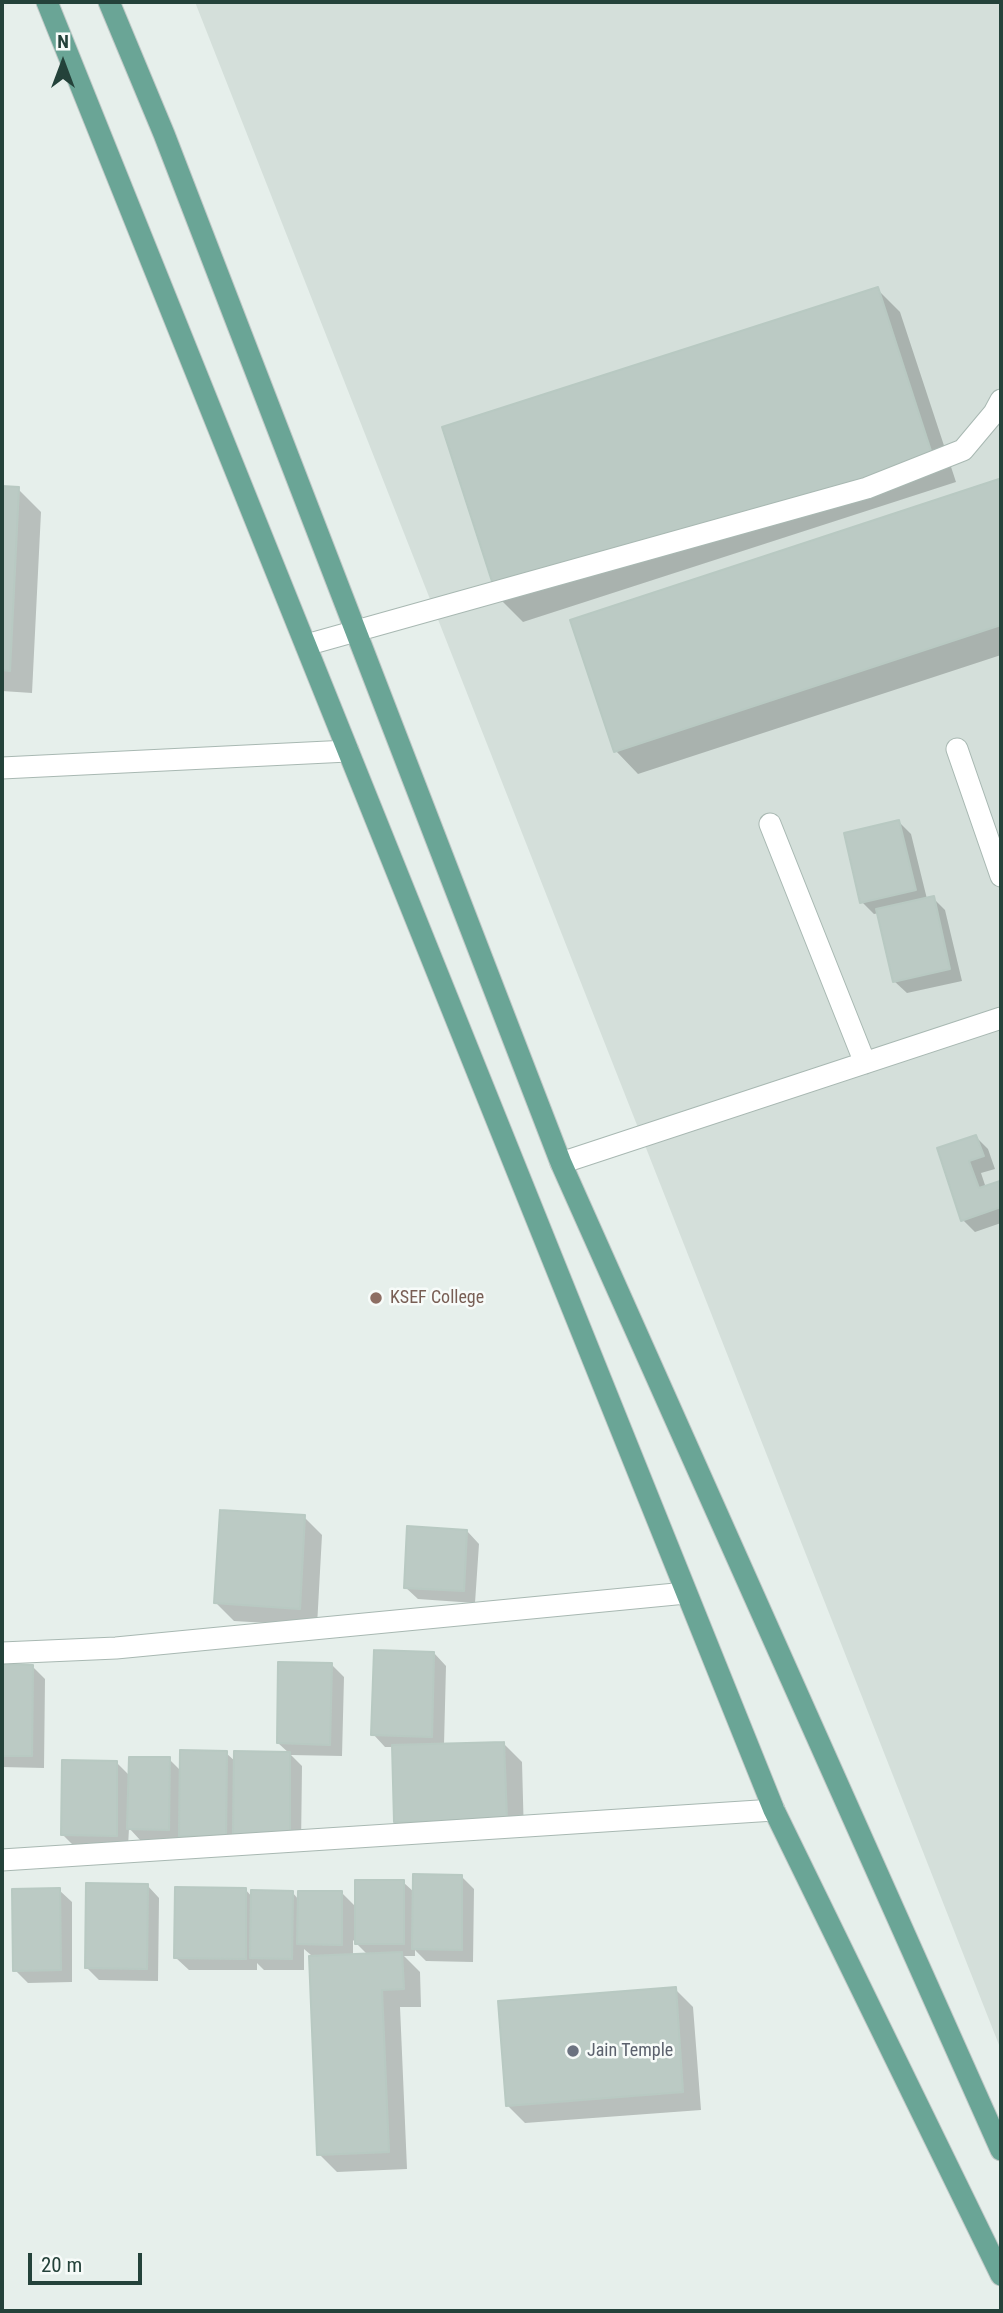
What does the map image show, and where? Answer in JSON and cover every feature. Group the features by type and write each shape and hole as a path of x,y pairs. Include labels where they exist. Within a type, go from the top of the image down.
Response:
{"main road":[{"path":"47,2 774,1810 1001,2275"},
{"path":"109,2 164,134 561,1163 1001,2150"}],"street":[{"path":"306,645 867,488 963,450 994,413 1001,400"},
{"path":"957,748 1001,876"},
{"path":"2,768 348,751"},
{"path":"770,824 865,1063"},
{"path":"561,1163 1001,1018"},
{"path":"2,1653 130,1647 687,1593"},
{"path":"2,1860 774,1810"}],"shaded area":[{"path":"195,2 1001,2 1001,2050"}],"building":[{"path":"878,287 934,460 498,600 442,427"},
{"path":"999,479 1001,625 614,752 570,620"},
{"path":"2,486 19,487 10,671 2,670"},
{"path":"899,820 916,890 860,903 844,833"},
{"path":"934,896 950,969 893,982 876,909"},
{"path":"976,1135 984,1156 969,1161 979,1188 1000,1181 1001,1207 961,1221 937,1148"},
{"path":"220,1510 305,1515 300,1609 214,1603"},
{"path":"407,1526 467,1530 464,1591 404,1588"},
{"path":"374,1650 434,1652 432,1737 371,1735"},
{"path":"278,1662 332,1663 330,1745 277,1743"},
{"path":"2,1664 33,1665 32,1756 2,1756"},
{"path":"504,1742 507,1820 394,1822 392,1745"},
{"path":"180,1750 227,1751 226,1837 179,1836"},
{"path":"234,1751 290,1752 290,1834 233,1834"},
{"path":"129,1757 170,1757 169,1830 127,1829"},
{"path":"62,1760 117,1761 117,1836 61,1835"},
{"path":"413,1874 462,1875 462,1950 412,1949"},
{"path":"355,1880 404,1880 404,1944 355,1944"},
{"path":"86,1883 148,1884 147,1969 85,1968"},
{"path":"175,1887 246,1888 246,1959 174,1958"},
{"path":"60,1888 61,1970 13,1971 12,1889"},
{"path":"251,1890 293,1891 292,1959 250,1958"},
{"path":"298,1891 342,1891 342,1945 297,1944"},
{"path":"402,1952 404,1989 382,1990 389,2152 317,2155 309,1956"},
{"path":"676,1987 683,2092 506,2106 498,2001"}],"place":[{"name":"KSEF College","path":"376,1298"},
{"name":"Jain Temple","path":"573,2051"}]}
